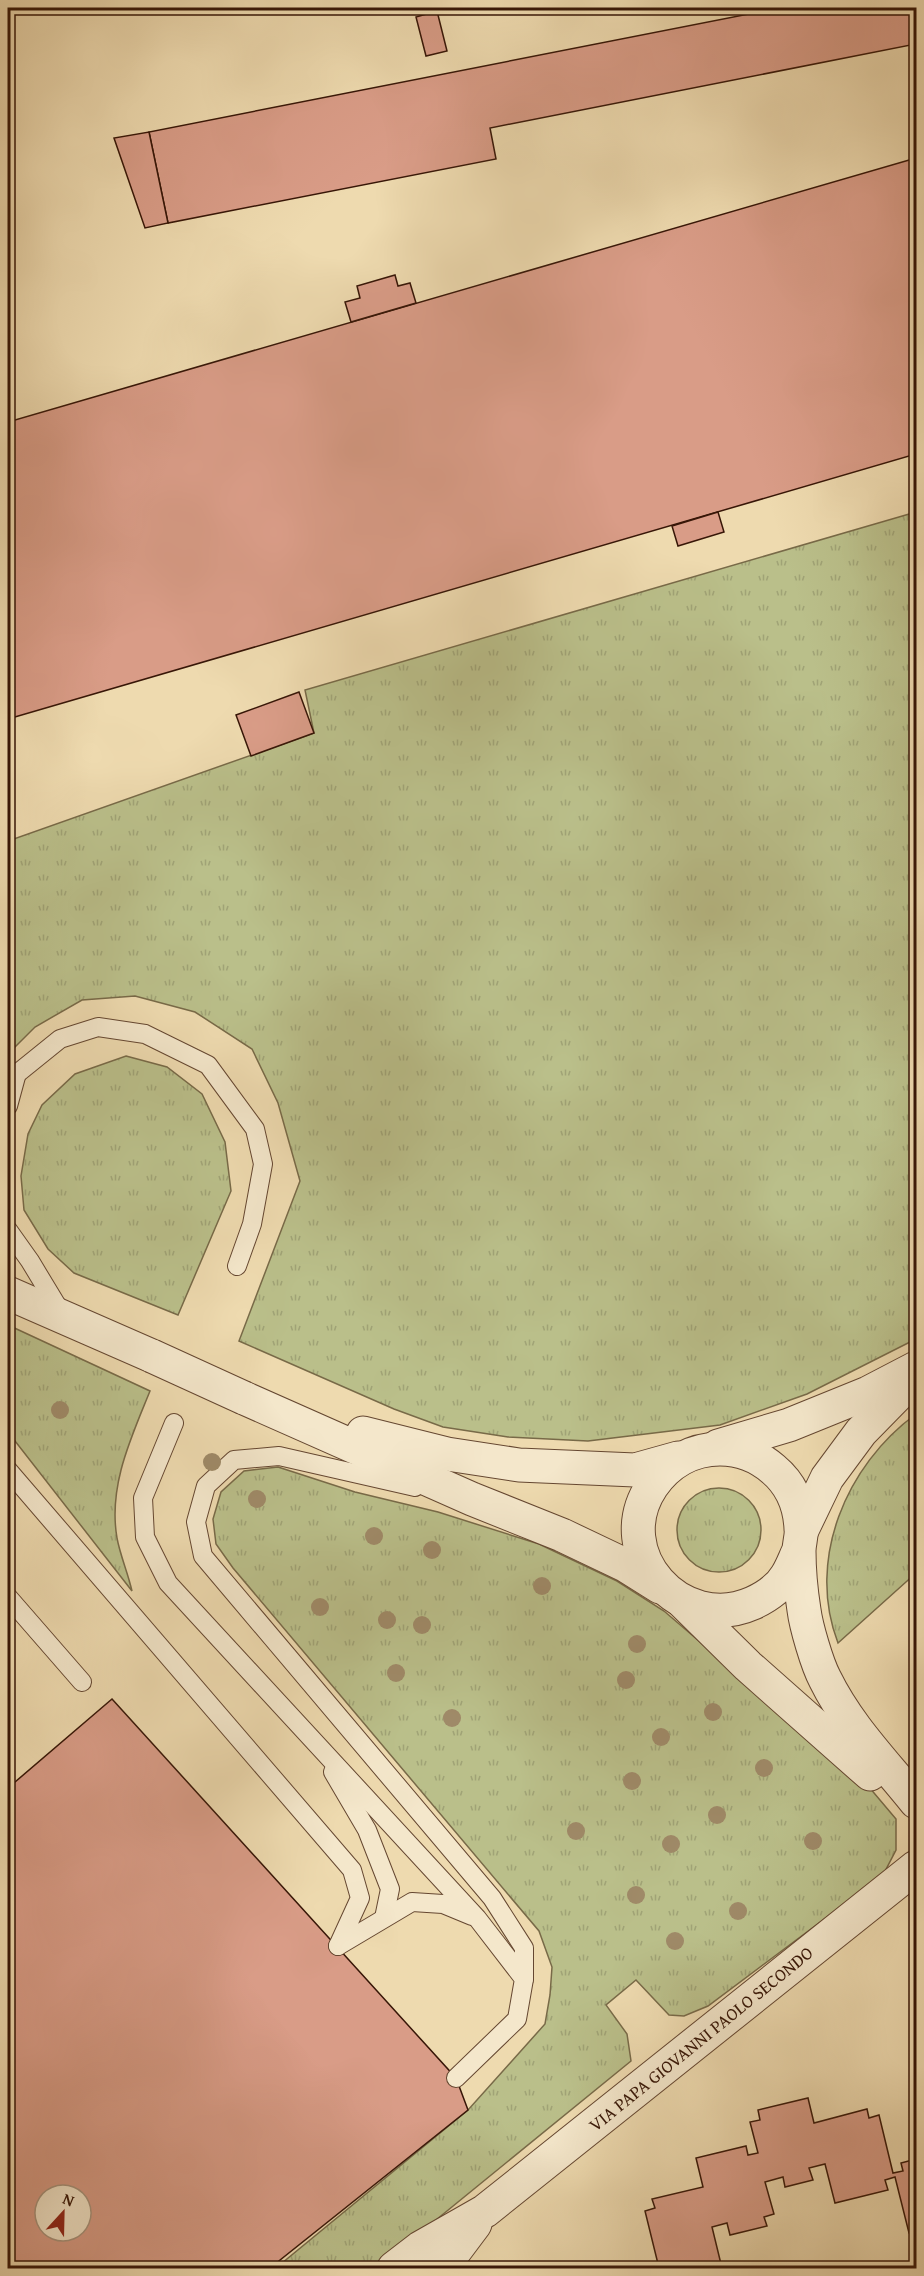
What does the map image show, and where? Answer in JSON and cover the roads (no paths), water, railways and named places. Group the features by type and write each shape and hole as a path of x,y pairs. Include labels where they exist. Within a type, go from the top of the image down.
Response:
{"street":[{"path":"8,1293 472,1499 562,1535 625,1565 674,1596 711,1611 740,1608 766,1597 787,1576 827,1478 861,1432 916,1377"},
{"path":"256,1403 427,1449 519,1465 634,1470 789,1425 868,1393 916,1368"},
{"path":"902,1796 748,1666 649,1570 640,1546 639,1520 646,1495 660,1474 694,1454 735,1449 762,1459 783,1478 797,1502 804,1612 824,1678 858,1734 916,1814"},
{"name":"VIA PAPA GIOVANNI PAOLO SECONDO","path":"394,2268 420,2248 485,2211 916,1867"},
{"name":"VIA PAPA GIOVANNI PAOLO SECONDO","path":"446,2263 485,2211"}],"lane":[{"path":"8,1106 12,1077 60,1039 98,1027 145,1034 208,1065 255,1129 263,1164 252,1224 237,1266"},
{"path":"8,1230 30,1261 64,1318"},
{"path":"174,1423 143,1498 145,1537 168,1583 477,1918 524,1979"},
{"path":"456,2078 517,2019 524,1979 524,1948 492,1898 203,1556 196,1522 206,1486 234,1460 279,1456 472,1499"},
{"path":"8,1470 352,1870 360,1898 338,1946 412,1902 443,1904 477,1918"},
{"path":"8,1597 82,1682"},
{"path":"317,1742 367,1830 390,1889 384,1918"}]}
